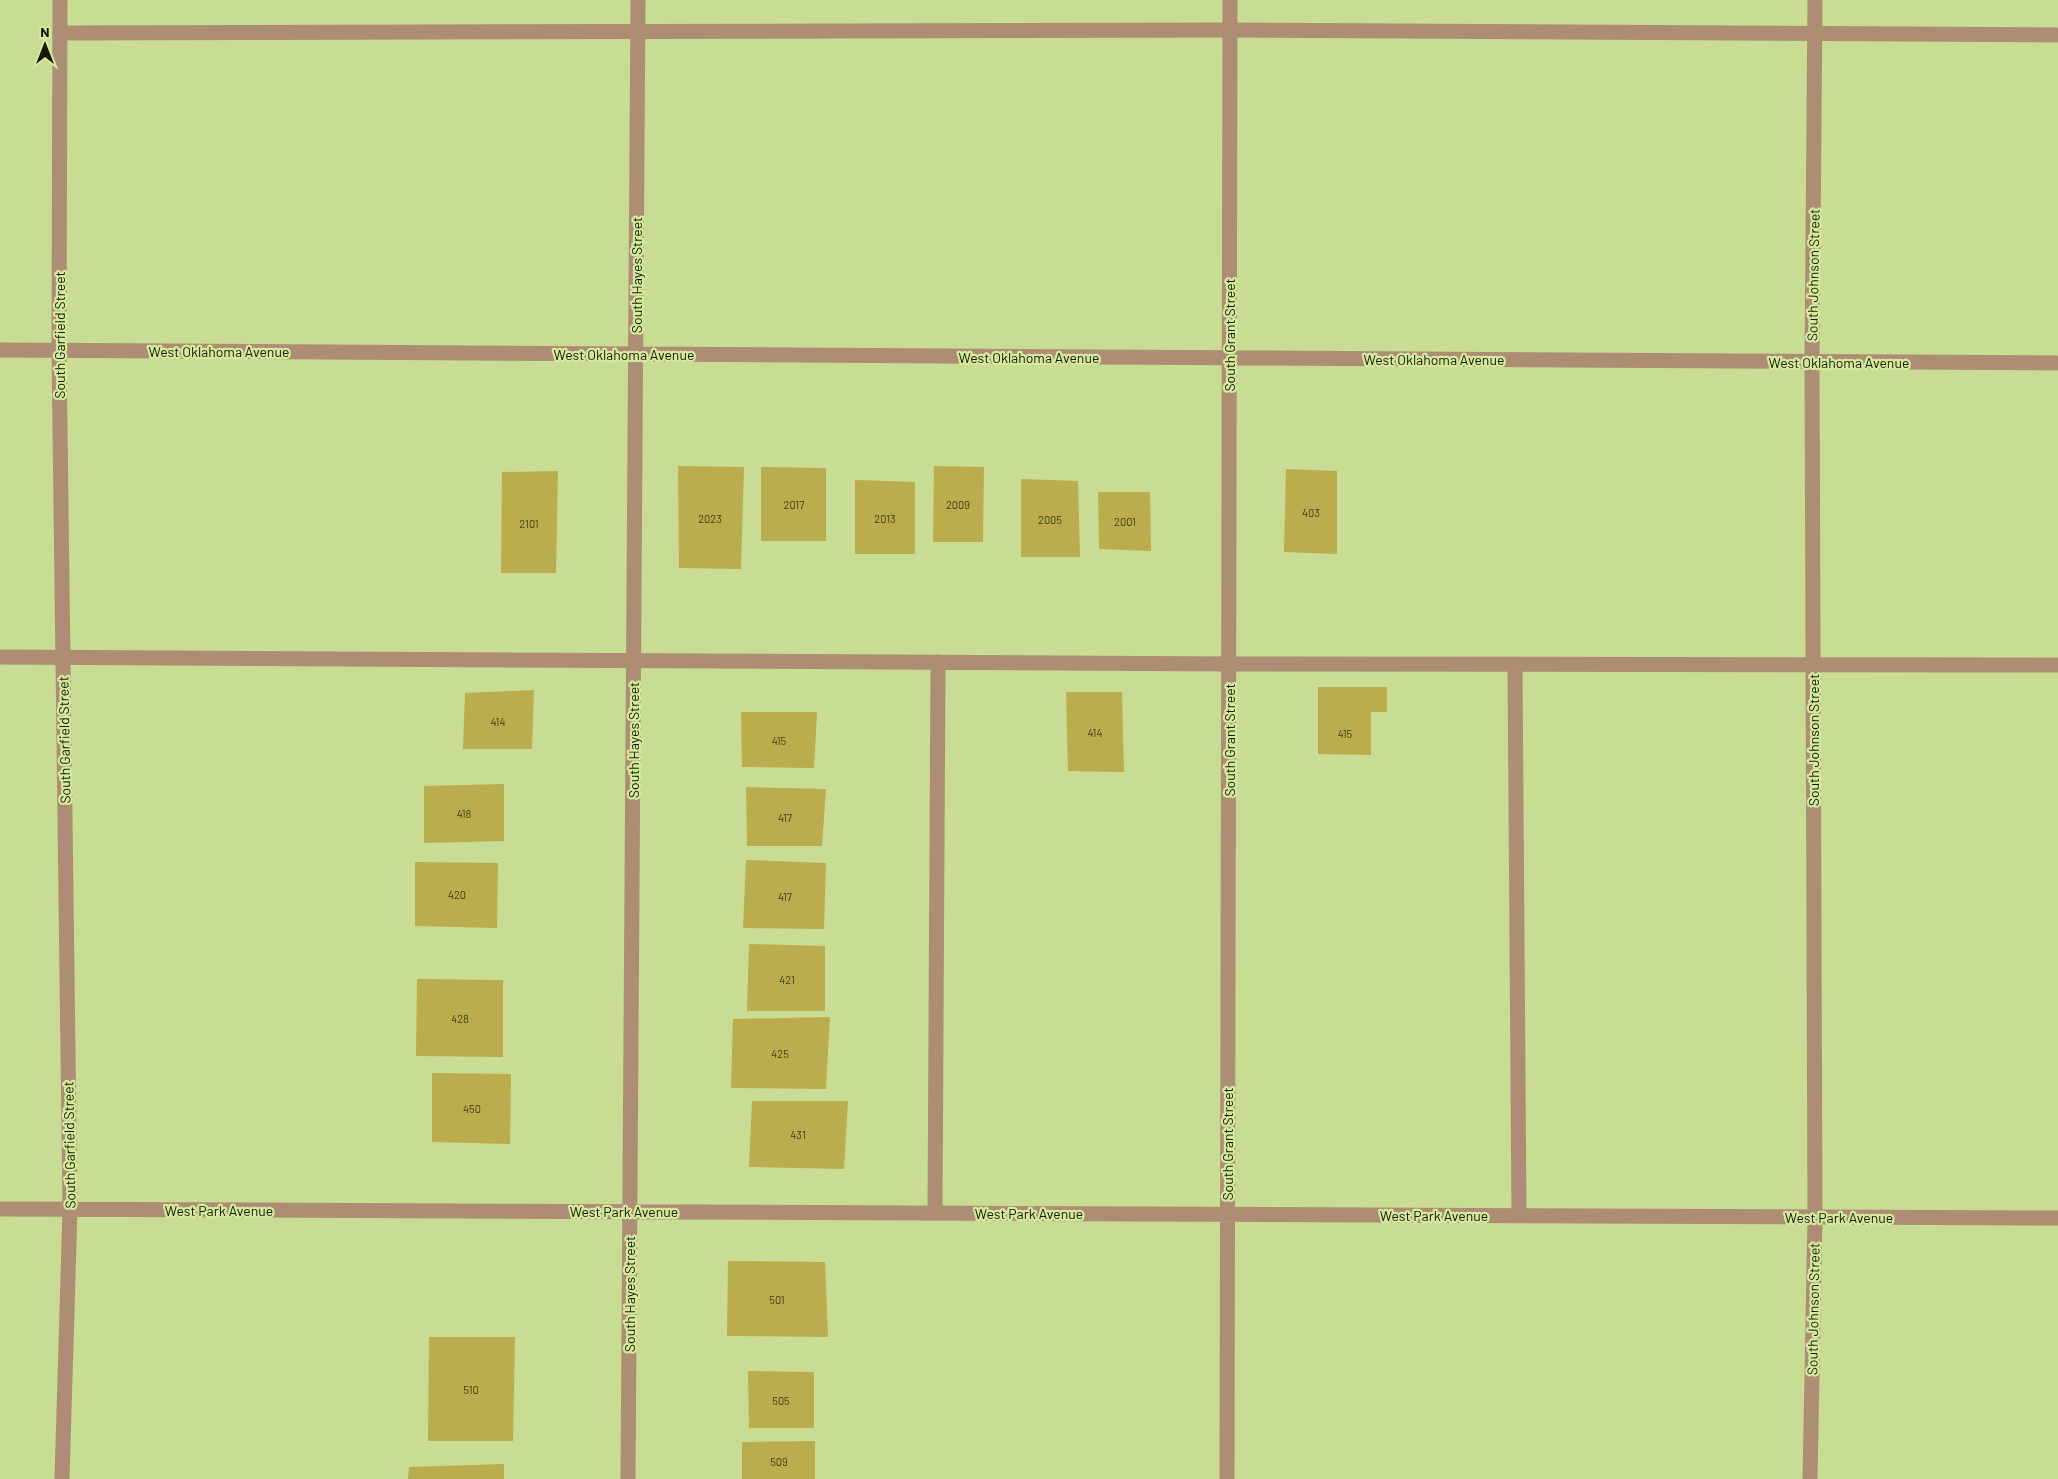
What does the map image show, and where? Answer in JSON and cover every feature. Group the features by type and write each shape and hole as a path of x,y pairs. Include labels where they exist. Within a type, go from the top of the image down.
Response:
{"street":[{"name":"South Garfield Street","path":"60,0 59,350 70,1209 62,1479"},
{"name":"South Hayes Street","path":"628,1479 638,0"},
{"name":"South Grant Street","path":"1227,1479 1230,0"},
{"name":"South Johnson Street","path":"1810,1479 1815,1217 1812,362 1815,0"},
{"path":"60,33 1230,30 2058,35"},
{"name":"West Oklahoma Avenue","path":"0,350 2058,363"},
{"path":"0,657 1229,664 2058,664"},
{"path":"935,1212 938,662"},
{"path":"1515,664 1519,1216"},
{"name":"West Park Avenue","path":"0,1208 2058,1218"}],"building":[{"path":"678,466 744,467 741,569 679,568"},
{"path":"934,466 984,467 983,542 933,542"},
{"path":"761,467 826,468 826,541 761,541"},
{"path":"1286,469 1337,471 1337,554 1284,552"},
{"path":"558,471 556,573 501,573 502,472"},
{"path":"1021,479 1078,481 1080,557 1021,557"},
{"path":"855,480 915,482 915,554 855,554"},
{"path":"1098,492 1150,492 1151,551 1099,549"},
{"path":"1318,687 1387,687 1387,712 1371,712 1371,755 1318,754"},
{"path":"534,690 532,749 463,749 465,693"},
{"path":"1066,692 1122,692 1124,772 1068,771"},
{"path":"741,712 817,712 814,768 742,767"},
{"path":"504,784 504,841 424,843 424,786"},
{"path":"746,787 826,789 822,846 747,846"},
{"path":"746,860 826,863 824,929 743,928"},
{"path":"415,862 498,863 497,928 415,926"},
{"path":"749,944 825,946 825,1011 747,1011"},
{"path":"417,979 503,980 503,1057 416,1056"},
{"path":"830,1017 826,1089 731,1088 733,1019"},
{"path":"432,1073 511,1074 510,1144 432,1142"},
{"path":"752,1101 848,1101 844,1169 749,1167"},
{"path":"728,1261 825,1262 828,1337 727,1336"},
{"path":"429,1337 515,1337 513,1441 428,1441"},
{"path":"748,1371 814,1372 814,1428 749,1428"},
{"path":"815,1441 815,1479 742,1479 742,1442"},
{"path":"504,1464 504,1479 408,1479 409,1467"}]}
